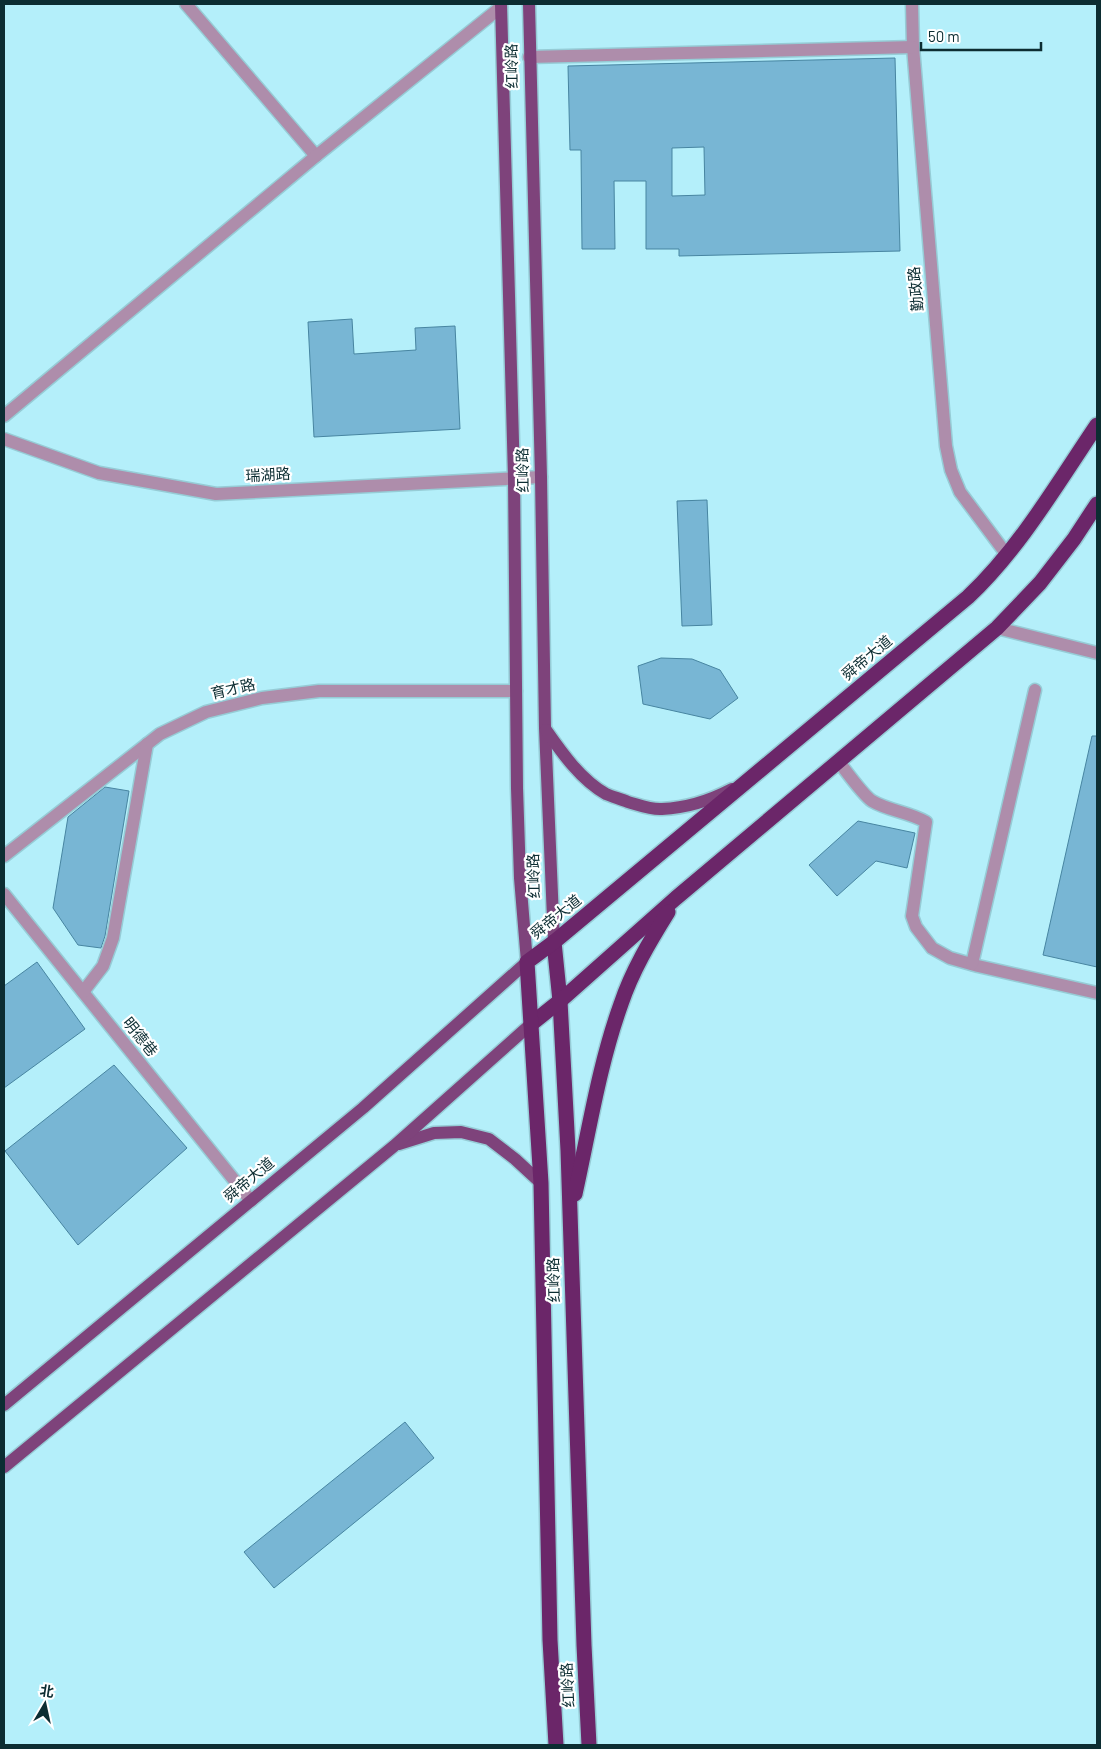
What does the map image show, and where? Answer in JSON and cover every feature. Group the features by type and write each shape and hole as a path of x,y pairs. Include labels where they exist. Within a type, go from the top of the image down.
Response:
{"highway":[{"name":"舜帝大道","path":"527,962 554,942 748,782 968,597 988,578 1007,555 1097,425"},
{"path":"531,1024 560,1001 676,898 997,628 1040,583 1074,539 1097,504"},
{"path":"570,1218 608,1042 621,1002 642,953 676,898"},
{"name":"红岭路","path":"554,942 560,1001 570,1218 583,1635 589,1745"},
{"name":"红岭路","path":"527,962 541,1182 550,1640 556,1745"}],"main road":[{"name":"红岭路","path":"529,4 546,728 554,942"},
{"name":"红岭路","path":"501,5 514,478 518,824 527,962"},
{"path":"546,728 561,752 580,773 606,794 642,806 660,810 688,805 716,797 748,782"},
{"name":"舜帝大道","path":"4,1405 363,1108 527,962"},
{"path":"4,1467 394,1146 531,1024"},
{"path":"394,1146 434,1134 462,1132 489,1139 541,1182"}],"street":[{"path":"186,4 316,156"},
{"name":"勤政路","path":"912,4 913,47 946,446 951,470 960,492 1007,555"},
{"path":"4,416 316,156 501,5"},
{"path":"529,57 913,47"},
{"name":"瑞湖路","path":"4,439 99,473 216,494 541,477"},
{"path":"997,628 1097,653"},
{"path":"972,964 1035,690"},
{"name":"育才路","path":"4,856 160,734 206,712 262,698 320,691 516,692"},
{"path":"83,992 103,966 113,938 147,744"},
{"path":"839,762 870,800 890,809 918,817 926,822 912,916 916,927 932,948 950,958 1097,993"},
{"name":"明德巷","path":"4,894 251,1201"}],"building":[{"path":"895,58 900,251 679,256 679,249 646,249 646,181 614,181 615,249 582,249 581,150 570,150 568,66","holes":["704,147 705,195 672,196 672,148"]},
{"path":"352,319 354,354 416,350 415,328 455,326 460,429 314,437 308,322"},
{"path":"707,500 712,625 682,626 677,501"},
{"path":"661,658 692,659 720,670 738,698 710,719 643,704 638,666"},
{"path":"1092,736 1097,736 1097,967 1043,955"},
{"path":"105,787 129,791 105,936 101,948 78,945 53,908 68,817"},
{"path":"858,821 915,833 907,868 876,861 837,896 809,865"},
{"path":"37,962 85,1029 4,1088 4,986"},
{"path":"114,1065 187,1148 78,1245 5,1151"},
{"path":"405,1422 434,1458 274,1588 244,1552"}]}
